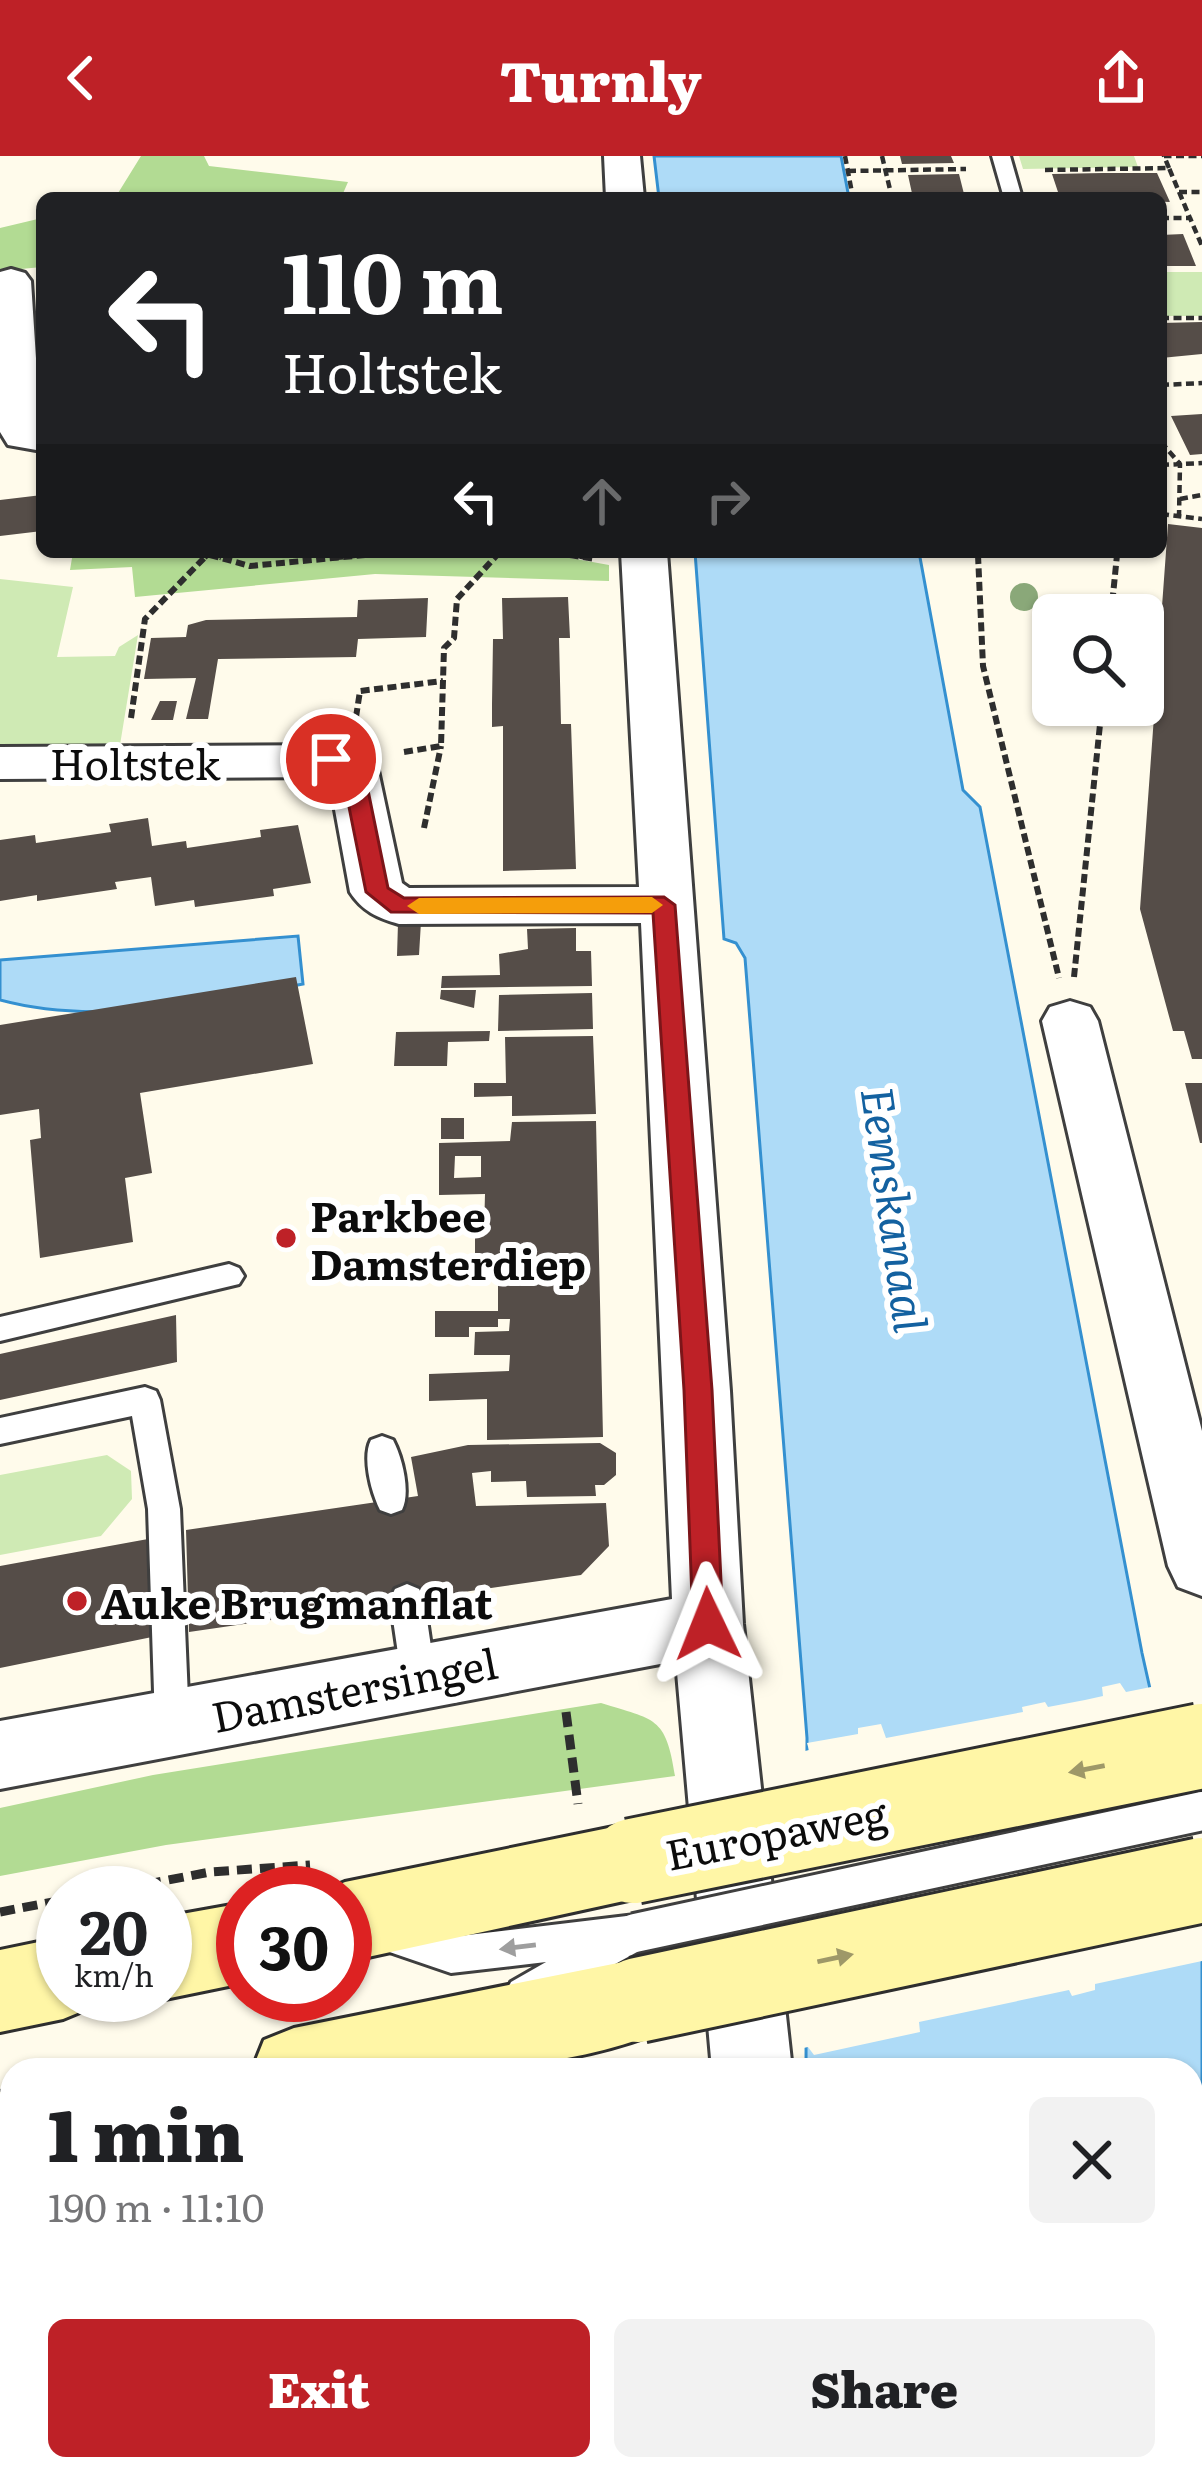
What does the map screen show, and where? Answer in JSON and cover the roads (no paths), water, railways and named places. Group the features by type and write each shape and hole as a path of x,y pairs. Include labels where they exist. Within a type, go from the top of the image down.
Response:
{"main road":[{"name":"Europaweg","path":"349,2058 451,2036 622,1905 1202,1746"},
{"name":"Europaweg","path":"372,1921 1202,1880"},
{"path":"0,1991 36,1984"}],"street":[{"path":"622,156 625,192"},
{"path":"18,281 19,427 23,436 36,437"},
{"path":"644,558 698,1390 710,1656 751,2058"},
{"name":"Holtstek","path":"0,764 351,761 377,892 399,906 664,905"},
{"path":"1070,1021 1193,1484 1202,1566"},
{"name":"Damstersingel","path":"0,1755 559,1651 710,1656"}],"lane":[{"path":"0,1329 229,1276"},
{"path":"0,1430 145,1400 164,1509 172,1722"},
{"path":"382,1449 391,1501"},
{"path":"406,1599 418,1674"},
{"name":"Europaweg","path":"622,1905 1202,1811"}],"water":[{"path":"654,156 841,156 848,192 658,192"},
{"name":"Eemskanaal","path":"695,558 920,558 963,790 980,807 1142,1653 1202,1921 1202,2058 806,2058 807,1738 745,958 736,943 724,939"},
{"path":"298,936 303,984 189,1004 113,1011 38,1008 0,1000 0,960"}],"place":[{"name":"Parkbee Damsterdiep","path":"286,1238"},
{"name":"Auke Brugmanflat","path":"77,1601"}]}
